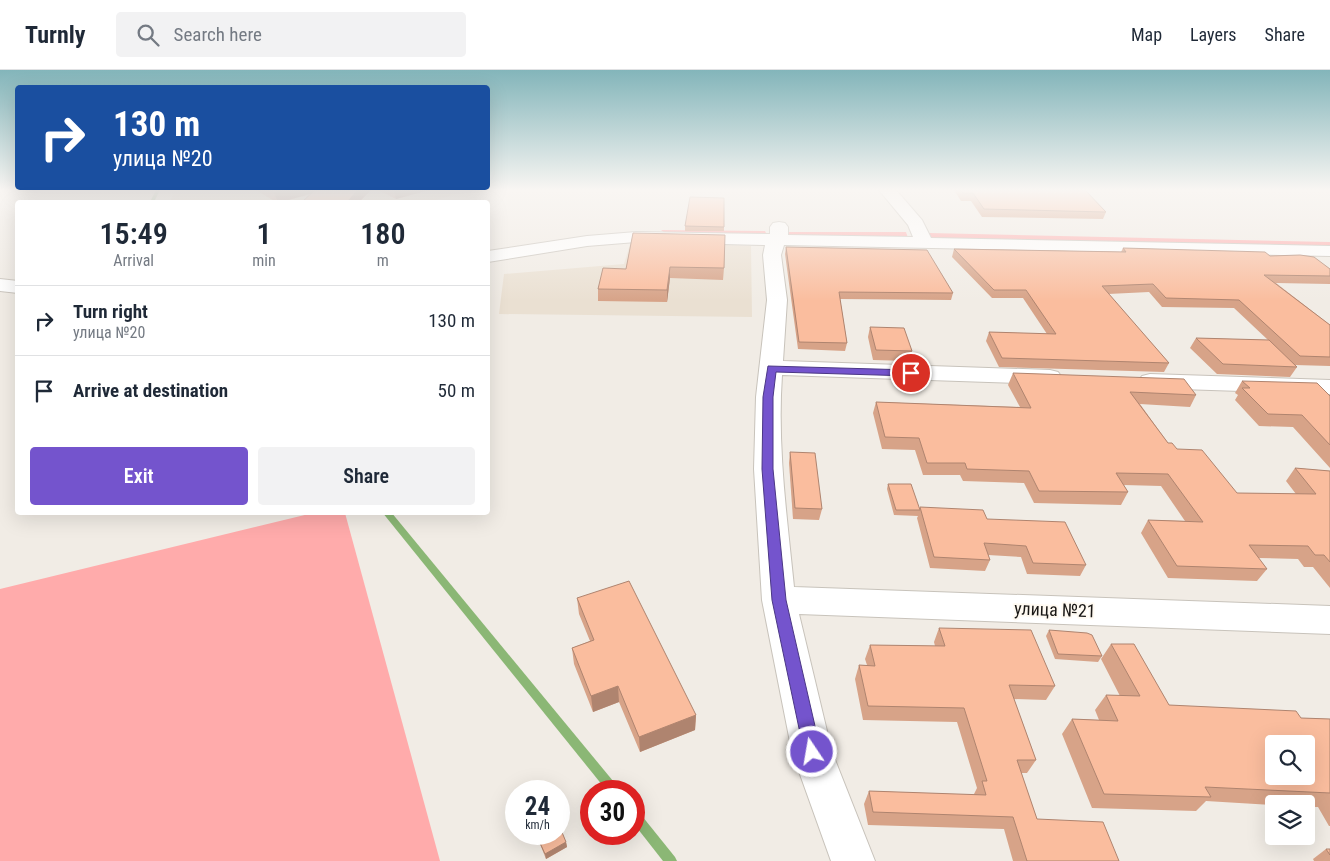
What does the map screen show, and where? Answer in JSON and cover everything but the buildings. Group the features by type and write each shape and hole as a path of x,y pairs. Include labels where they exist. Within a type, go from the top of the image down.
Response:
{"street":[{"path":"917,227 920,236"},
{"path":"779,233 772,255 777,300 768,397 768,469 779,600 812,752 853,861"},
{"path":"490,256 563,244 636,237 779,233 1329,248"},
{"path":"0,285 15,287"},
{"path":"771,368 1071,378"},
{"path":"1130,380 1330,387"},
{"name":"улица №21","path":"779,600 1330,620"}],"shaded area":[{"path":"661,230 765,231 767,235 665,233"},
{"path":"787,232 906,232 908,238 786,236"},
{"path":"929,233 1330,242 1330,248 932,239"},
{"path":"631,241 751,246 752,317 499,314 504,274 624,264"},
{"path":"305,515 346,515 440,861 0,861 0,589"}],"waterway":[{"path":"388,515 605,780"},
{"path":"645,829 671,861"}],"route":[{"path":"812,752 779,600 768,469 768,397 771,368 911,373"}]}
